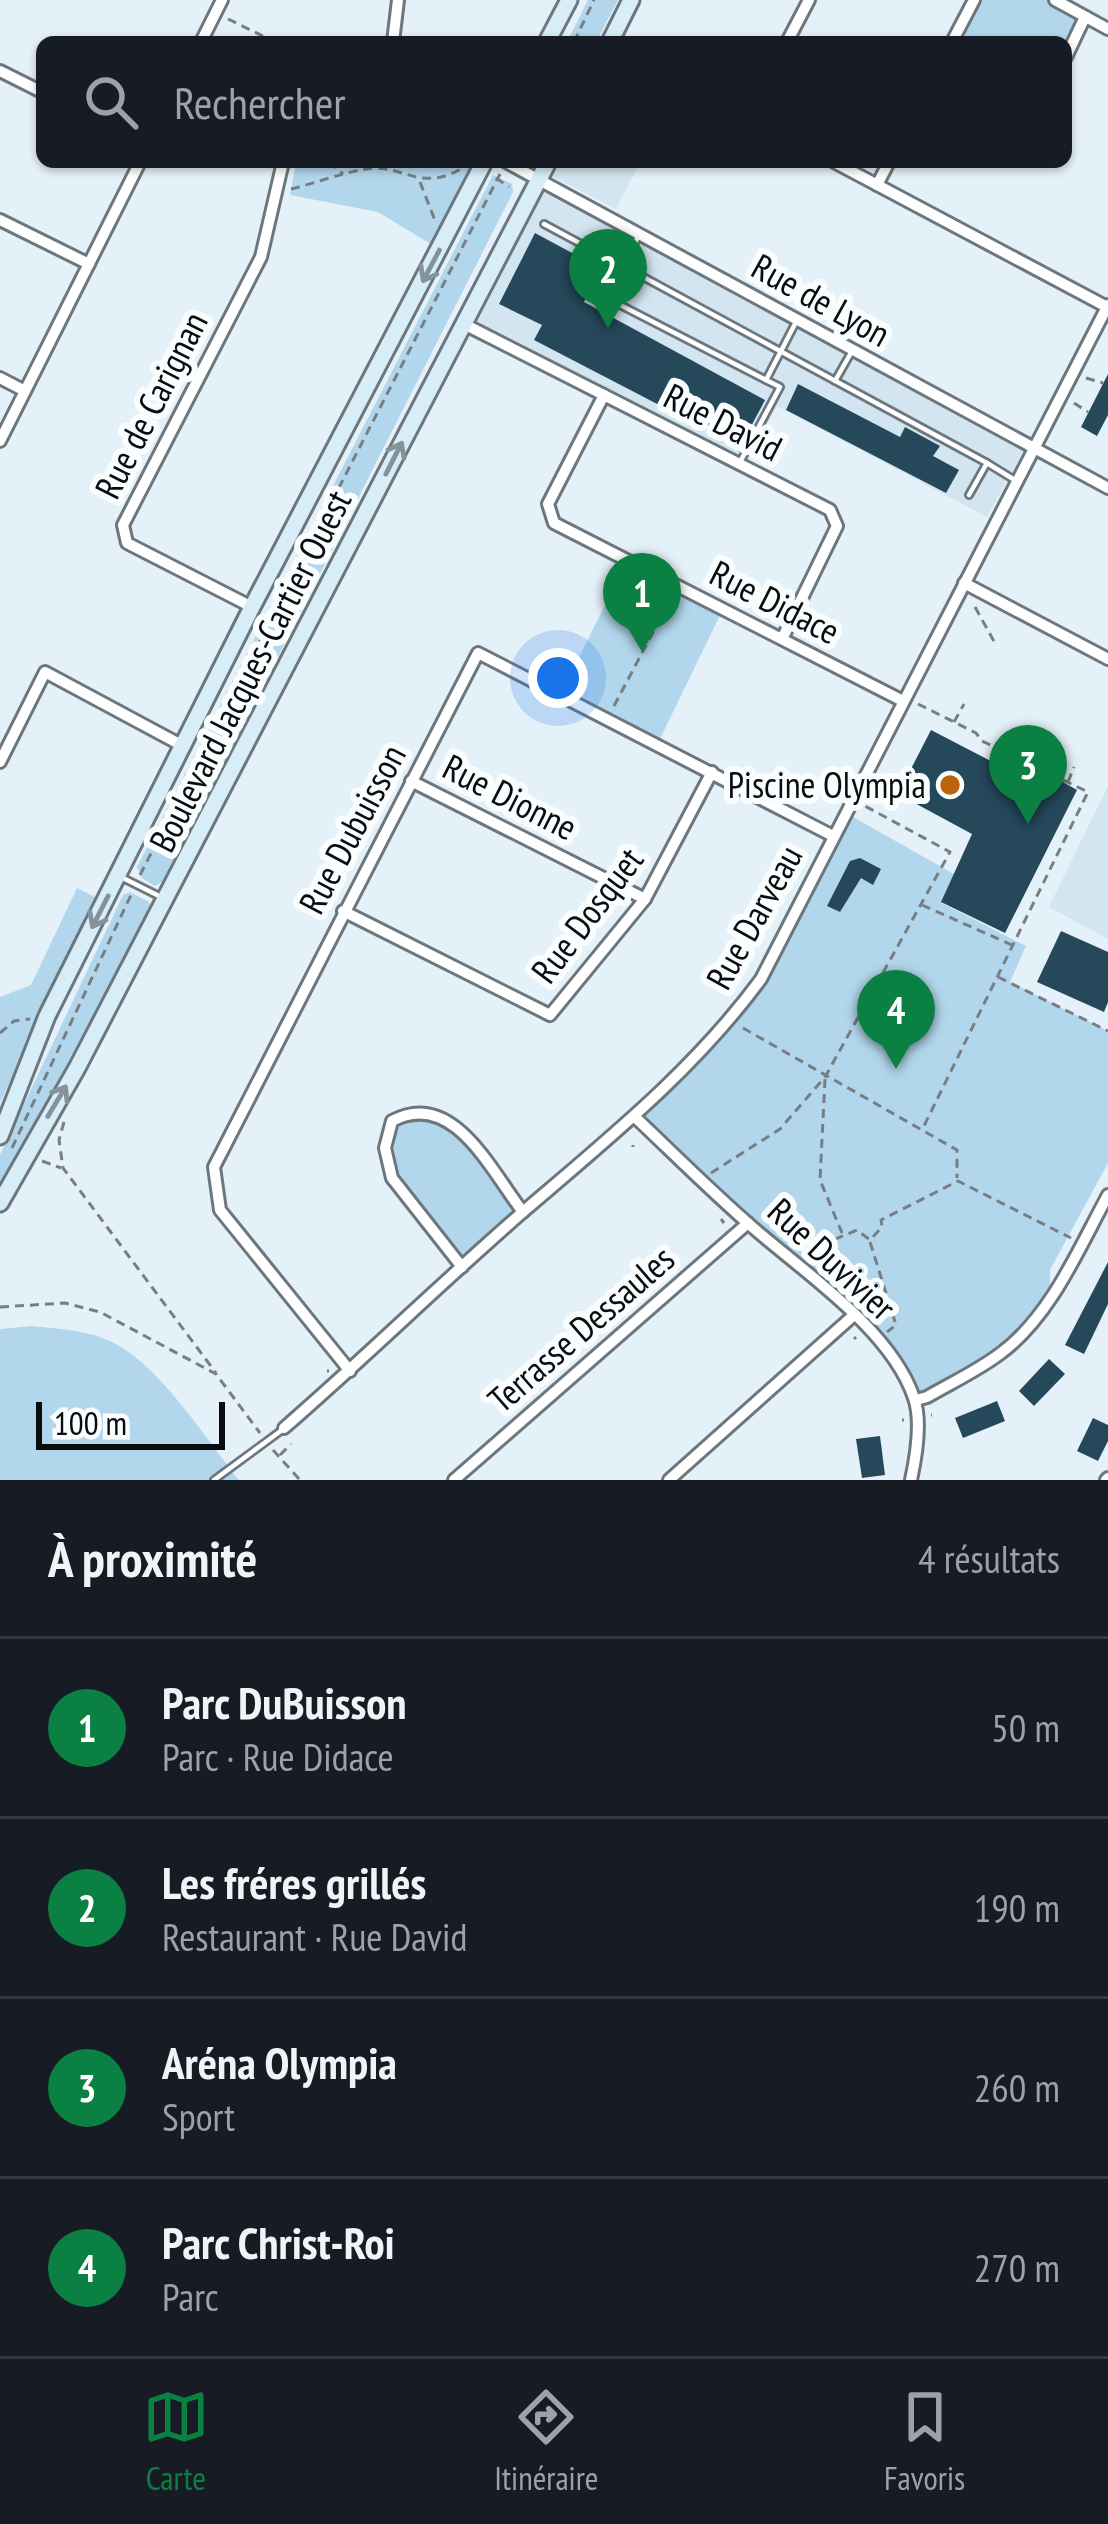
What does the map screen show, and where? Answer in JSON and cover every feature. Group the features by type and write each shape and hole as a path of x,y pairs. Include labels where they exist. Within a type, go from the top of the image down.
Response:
{"main road":[{"path":"550,36 569,0"},
{"path":"613,36 631,0"},
{"name":"Boulevard Jacques-Cartier Ouest","path":"6,1142 47,1016 252,607 481,168"},
{"name":"Boulevard Jacques-Cartier Ouest","path":"0,1203 166,900 545,168"}],"street":[{"path":"204,36 222,0"},
{"path":"394,36 398,0"},
{"path":"790,36 809,0"},
{"path":"955,36 974,0"},
{"path":"1055,0 1108,29"},
{"path":"1072,44 1085,17"},
{"path":"0,71 36,89"},
{"path":"0,441 137,168"},
{"name":"Rue de Carignan","path":"252,607 127,543 123,525 261,257 283,168"},
{"name":"Rue de Lyon","path":"518,168 1108,488"},
{"path":"845,168 1108,306"},
{"path":"877,185 886,168"},
{"path":"0,220 89,264"},
{"name":"Rue Darveau","path":"279,1426 350,1371 523,1212 636,1118 730,1021 761,979 1108,306"},
{"name":"Rue David","path":"464,324 830,511 837,526 783,637"},
{"path":"0,378 25,391"},
{"name":"Rue Didace","path":"604,395 548,504 554,523 903,701"},
{"path":"964,583 1108,659"},
{"name":"Rue Dubuisson","path":"350,1371 220,1210 213,1180 217,1154 478,653 833,836"},
{"path":"0,761 45,673 184,746"},
{"name":"Rue Dosquet","path":"344,911 550,1015 645,899 712,772"},
{"name":"Rue Dionne","path":"411,781 645,899"},
{"path":"462,1267 392,1178 385,1148 392,1120 412,1110 441,1114 459,1129 523,1212"},
{"name":"Rue Duvivier","path":"636,1118 854,1315 891,1356 916,1400"},
{"path":"911,1480 916,1400 1002,1353 1016,1339 1057,1286 1108,1195"},
{"name":"Terrasse Dessaules","path":"454,1480 748,1223"},
{"path":"669,1480 854,1315"}],"lane":[{"path":"544,224 1018,482"},
{"path":"623,266 639,235"},
{"path":"611,260 595,292 780,387 739,464"},
{"path":"766,380 796,321"},
{"path":"836,381 852,351"},
{"path":"969,496 987,463"},
{"path":"119,876 166,900"},
{"path":"214,1480 267,1442 279,1426"}],"path":[{"path":"577,36 594,0"},
{"path":"215,13 263,36"},
{"path":"335,168 345,176"},
{"path":"277,193 370,168 420,180 452,176 464,168"},
{"name":"Boulevard Jacques-Cartier Ouest","path":"6,1142 502,168"},
{"path":"495,178 509,187"},
{"path":"420,180 431,215 447,237"},
{"path":"1086,378 1103,383"},
{"path":"1074,403 1088,412"},
{"path":"608,718 677,586"},
{"path":"975,608 996,645"},
{"path":"919,704 1088,793 922,1130"},
{"path":"954,722 964,704"},
{"path":"1068,783 1074,767"},
{"path":"711,1173 780,1129 825,1077 950,852 853,800"},
{"path":"921,904 1013,946"},
{"path":"998,977 1108,1031"},
{"path":"0,1033 14,1022 47,1016"},
{"path":"742,1028 957,1150 958,1181"},
{"path":"825,1077 820,1180 843,1235"},
{"path":"64,1122 59,1140 63,1168 260,1434 300,1480"},
{"path":"958,1181 1071,1238"},
{"path":"870,1240 882,1227 881,1220 958,1181"},
{"path":"800,1268 824,1244 843,1235 856,1230 870,1240 896,1324 878,1341"},
{"path":"0,1306 65,1304 100,1312 216,1374"},
{"path":"260,1434 279,1426"},
{"path":"278,1456 291,1444"}],"shaded area":[{"path":"588,0 618,0 599,36 570,36"},
{"path":"974,0 1055,0 1085,17 1072,44 1072,36 955,36"},
{"path":"295,168 475,168 434,246 378,212 290,195"},
{"path":"556,168 637,168 616,209 551,176"},
{"path":"534,169 1030,439 987,517 777,406 748,460 459,313"},
{"path":"493,175 512,184 513,192 165,880 155,886 142,878 137,867"},
{"path":"627,561 723,609 658,743 560,695"},
{"path":"1108,786 1108,939 1049,907"},
{"path":"846,813 954,874 942,903 1026,946 1010,982 1108,1031 1108,1163 1050,1270 1050,1297 1002,1353 916,1400 891,1356 854,1315 636,1118 761,979"},
{"path":"77,888 99,899 0,1102 0,997 31,985"},
{"path":"130,892 149,902 151,909 0,1190 0,1155 123,895"},
{"path":"412,1110 459,1129 523,1212 462,1267 392,1178 385,1148 392,1121"},
{"path":"32,1326 94,1335 132,1355 166,1386 239,1480 0,1480 0,1329"}],"building":[{"path":"535,233 600,268 584,302 765,400 740,447 534,340 542,325 499,304"},
{"path":"1108,374 1108,415 1097,436 1081,427"},
{"path":"798,384 900,437 905,427 940,446 933,456 959,470 946,493 786,410"},
{"path":"931,730 1037,785 1045,772 1077,790 1005,933 941,902 972,834 898,794"},
{"path":"860,858 881,869 873,885 861,878 840,912 827,906 850,861"},
{"path":"1061,931 1108,952 1104,1012 1037,982"},
{"path":"1108,1262 1108,1304 1084,1354 1065,1345"},
{"path":"1049,1359 1065,1374 1034,1406 1019,1391"},
{"path":"997,1401 1005,1421 963,1438 955,1418"},
{"path":"1093,1418 1108,1425 1108,1441 1098,1461 1077,1451"},
{"path":"880,1436 885,1475 862,1478 856,1439"}],"place":[{"name":"Les fréres grillés","path":"608,328"},
{"name":"Parc DuBuisson","path":"642,652"},
{"name":"Piscine Olympia","path":"950,785"},
{"name":"Aréna Olympia","path":"1028,824"},
{"name":"Parc Christ-Roi","path":"896,1069"}]}
